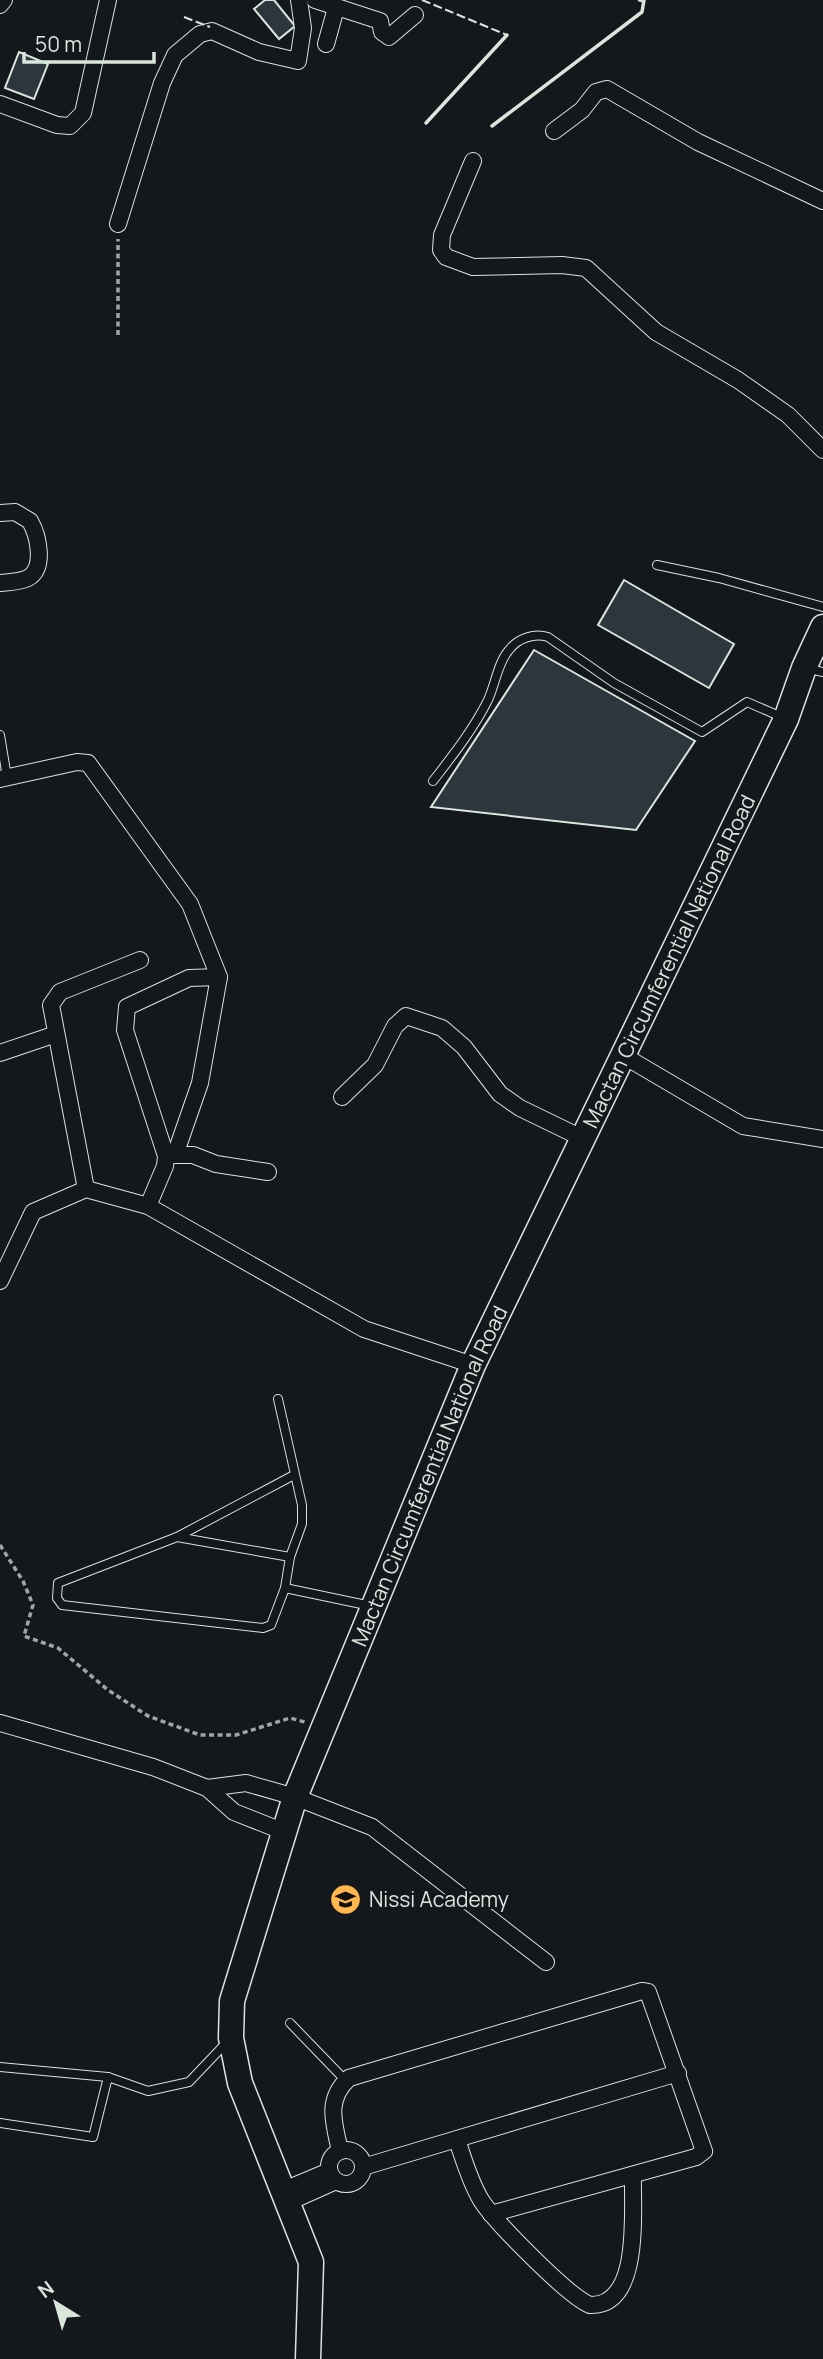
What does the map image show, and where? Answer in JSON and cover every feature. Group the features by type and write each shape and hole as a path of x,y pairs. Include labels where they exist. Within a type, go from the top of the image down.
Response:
{"main road":[{"name":"Mactan Circumferential National Road","path":"308,2359 311,2262 287,2196 246,2103 231,2038 230,2020 236,1980 295,1797 472,1365 786,719 813,670 823,627"}],"street":[{"path":"0,5 4,0"},
{"path":"0,104 57,125 71,126 83,113 108,0"},
{"path":"118,224 162,83 176,55 200,33 212,31 259,51 298,61 303,28 299,0"},
{"path":"315,0 380,21 382,32 389,37 415,15"},
{"path":"326,44 337,8"},
{"path":"554,131 582,110 596,92 607,89 698,142 823,201"},
{"path":"473,161 442,235 441,250 446,257 473,267 562,265 586,268 656,332 738,380 788,415 823,450"},
{"path":"0,513 24,515 33,527 39,563 31,577 0,583"},
{"path":"3,778 76,762 88,763 190,904 219,977 200,1083 148,1206"},
{"path":"86,1189 51,1005 60,992 140,960"},
{"path":"170,1156 125,1030 127,1007 189,978 219,977"},
{"path":"342,1097 375,1065 395,1026 406,1016 442,1028 464,1047 500,1094 520,1108 584,1139"},
{"path":"0,1053 56,1034"},
{"path":"624,1056 743,1126 823,1139"},
{"path":"170,1156 193,1155 216,1164 268,1172"},
{"path":"0,1281 33,1212 49,1202 86,1189 148,1206 364,1329 472,1365"},
{"path":"0,1246 12,1258"},
{"path":"0,1723 143,1764 207,1788 234,1812 282,1831"},
{"path":"207,1788 246,1783 295,1797 372,1827 546,1962"},
{"path":"340,2151 332,2109 333,2098 346,2081 358,2075 642,1991 648,1992 704,2151 696,2157 491,2214"},
{"path":"363,2166 678,2073"},
{"path":"457,2140 477,2193 491,2214 578,2298 590,2305 602,2305 613,2300 624,2286 630,2253 633,2175"},
{"path":"340,2151 354,2152 363,2166 360,2177 354,2183 346,2185 332,2176 332,2158 340,2151"},
{"path":"287,2196 332,2176"}],"lane":[{"path":"657,565 719,578 823,607"},
{"path":"433,781 470,733 488,699 507,652 519,642 535,635 548,637 614,682 700,731 707,731 747,702 786,719"},
{"path":"0,735 3,778"},
{"path":"278,1399 302,1505 302,1524 290,1558 285,1588 271,1625 263,1628 62,1605 57,1598 58,1583 177,1537 294,1475"},
{"path":"177,1537 290,1558"},
{"path":"285,1588 372,1606"},
{"path":"290,2023 346,2081"},
{"path":"0,2067 108,2077 148,2091 189,2082 231,2038"},
{"path":"0,2123 93,2137 108,2077"}],"path":[{"path":"118,224 118,335"},
{"path":"0,1545 23,1581 33,1605 24,1636 58,1648 108,1690 148,1716 200,1735 236,1735 290,1718 324,1727"}],"building":[{"path":"265,0 274,0 295,26 279,39 254,9"},
{"path":"19,52 48,64 34,99 5,88"},
{"path":"624,580 734,644 709,688 598,625"},
{"path":"534,650 695,741 636,830 431,807"}],"fence":[{"path":"422,0 507,35"},
{"path":"638,0 644,2"},
{"path":"184,17 210,27"}],"wall":[{"path":"492,126 642,12 644,0"},
{"path":"426,123 507,35"}],"place":[{"name":"Nissi Academy","path":"346,1899"}]}
